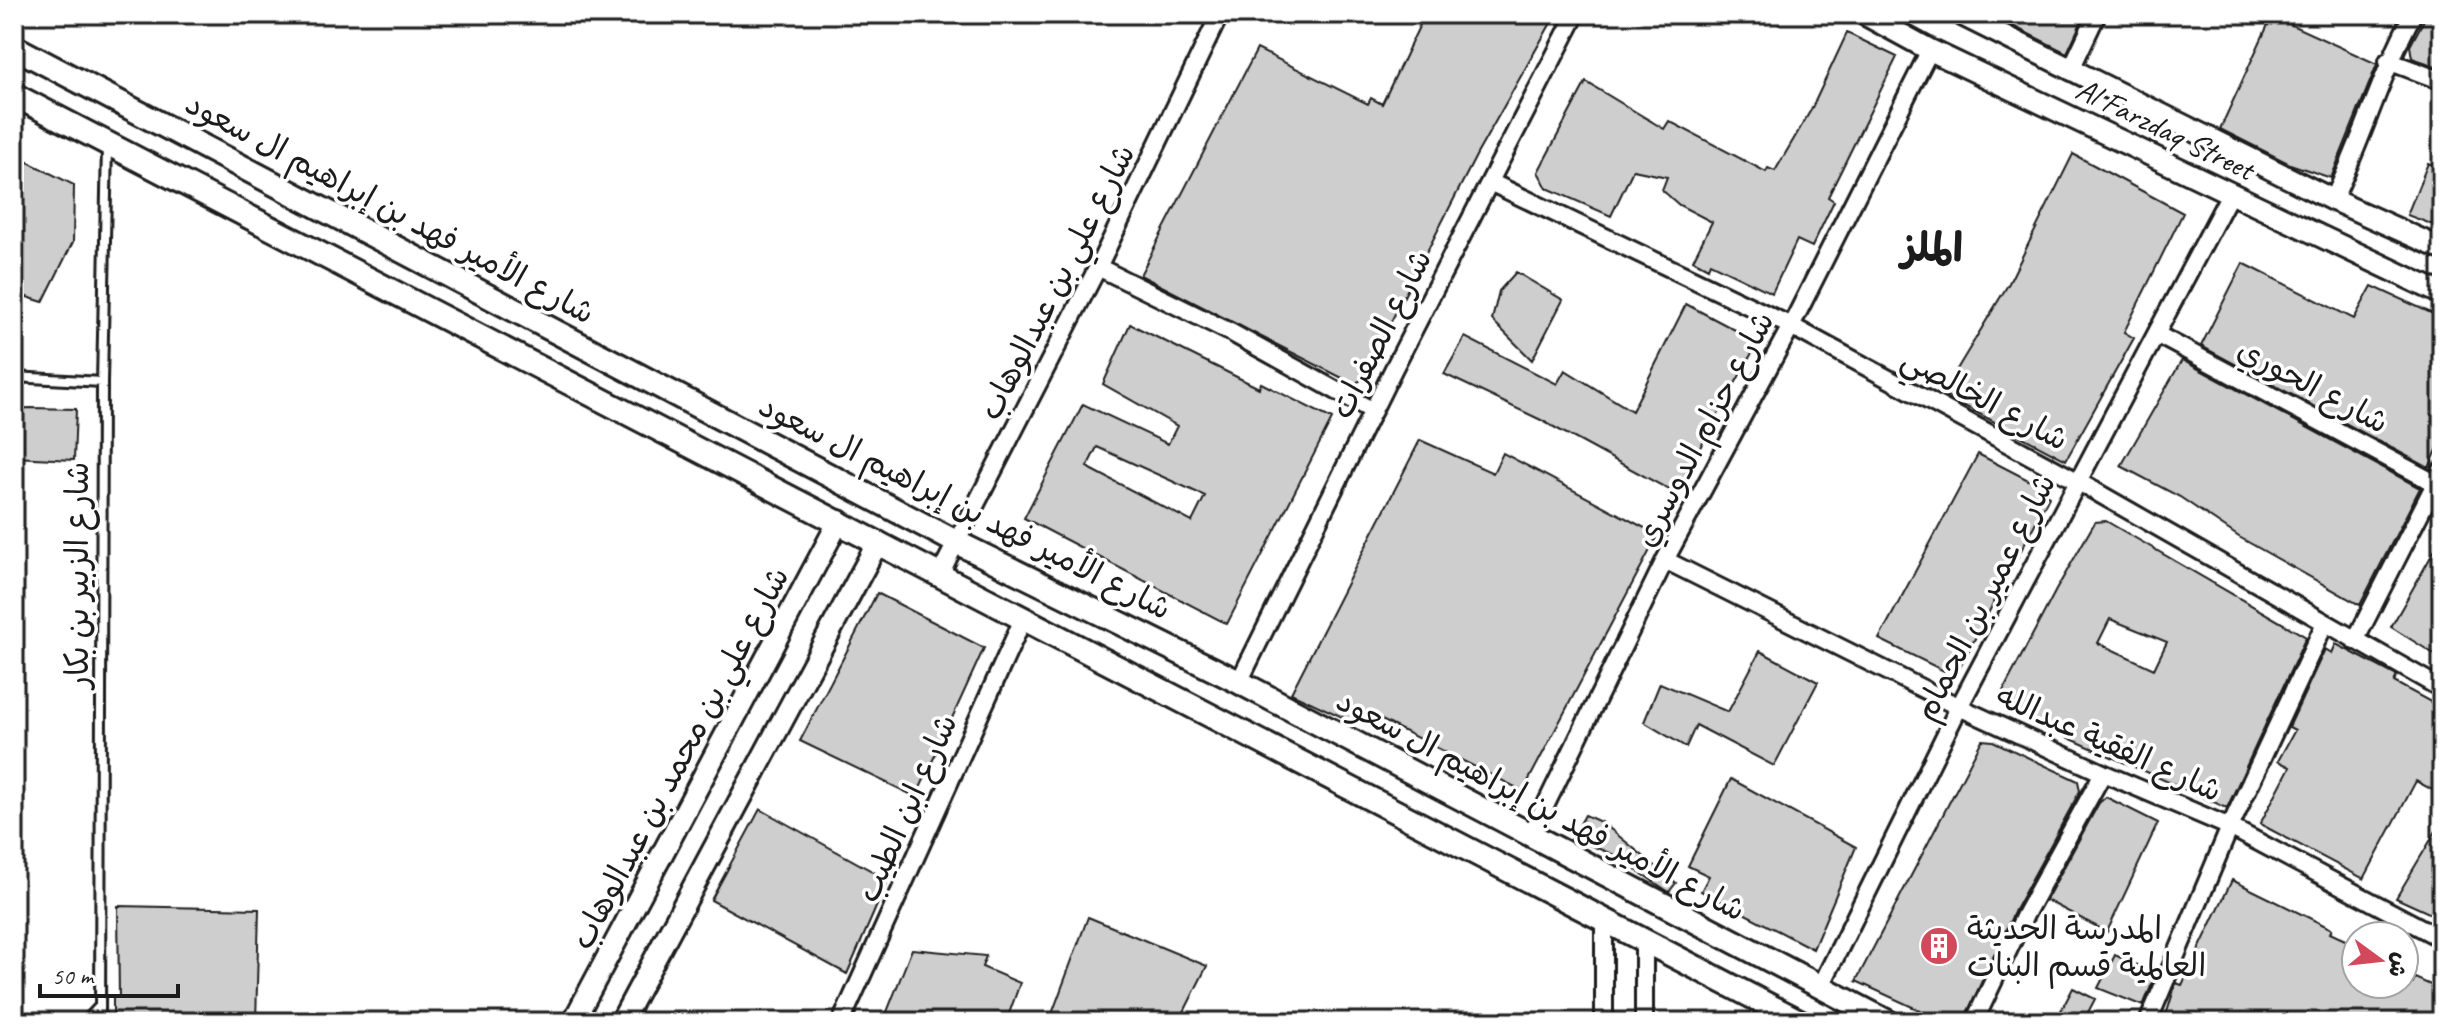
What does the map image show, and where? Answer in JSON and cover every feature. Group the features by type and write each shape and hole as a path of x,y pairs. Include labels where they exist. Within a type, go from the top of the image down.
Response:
{"main road":[{"name":"شارع الأمير فهد بن إبراهيم ال سعود","path":"14,47 956,542 1239,682 1888,1022"},
{"path":"14,95 1801,1022"}],"street":[{"name":"شارع علي بن عبدالوهاب","path":"940,574 1098,267 1220,14"},
{"name":"شارع الصفرات","path":"1239,682 1373,411 1576,14"},
{"name":"Al Farzdaq Street","path":"1864,14 1930,50 2442,294"},
{"name":"Al Farzdaq Street","path":"1960,14 2333,200 2442,249"},
{"path":"2070,71 2097,14"},
{"path":"2333,200 2349,168 2388,61 2413,14"},
{"name":"شارع حزام الدوسري","path":"1531,835 1665,560 1791,326 1930,50"},
{"path":"2388,61 2442,81"},
{"name":"شارع الخالصي","path":"1490,182 1791,326 2077,481 2442,689"},
{"name":"شارع عمير بن الحمام","path":"1820,988 1959,707 2230,194"},
{"path":"1098,267 1232,333 1373,411"},
{"name":"شارع الحوري","path":"2158,335 2440,480"},
{"path":"2355,641 2440,480"},
{"name":"شارع علي بن محمد بن عبدالوهاب","path":"573,1022 839,521"},
{"path":"621,1022 878,542"},
{"name":"شارع الفقية عبدالله","path":"1665,560 1959,707 2230,827 2442,939"},
{"name":"شارع ابن الطيب","path":"841,1022 1024,617"},
{"path":"2148,1022 2230,827 2325,623"},
{"path":"1974,1022 2025,915 2103,773"},
{"path":"1604,922 1604,1022"},
{"path":"1644,941 1644,1022"}],"lane":[{"name":"شارع الزبير بن بكار","path":"100,1022 102,382 107,145"},
{"path":"14,377 102,382"},
{"path":"85,1022 100,1005"}],"building":[{"path":"1425,14 1556,14 1477,154 1361,380 1354,384 1140,275 1257,49 1368,104 1371,98 1382,104"},
{"path":"1989,14 2085,14 2067,53"},
{"path":"2427,14 2442,14 2442,68 2412,58 2410,46"},
{"path":"2272,16 2377,64 2331,178 2290,164 2220,129"},
{"path":"1847,33 1897,57 1828,197 1834,201 1812,247 1797,240 1772,293 1710,263 1708,268 1693,260 1712,222 1679,205 1662,190 1667,177 1633,170 1611,216 1547,188 1538,172 1586,82 1664,129 1669,121 1766,172 1768,168 1775,171 1812,108"},
{"path":"2073,154 2183,213 2124,332 2134,338 2066,460 1942,394 2009,283"},
{"path":"14,155 74,185 73,242 43,302 14,293"},
{"path":"2428,163 2442,169 2442,228 2407,215"},
{"path":"2243,263 2354,319 2372,286 2442,318 2442,439 2429,468 2201,346"},
{"path":"1516,272 1563,300 1532,360 1492,320 1499,291"},
{"path":"1686,304 1758,342 1675,493 1541,420 1444,374 1465,337 1557,384 1565,370 1632,411"},
{"path":"1130,324 1259,388 1261,383 1332,419 1227,624 1024,518 1083,404 1168,444 1177,426 1103,384","holes":["1097,447 1205,496 1192,522 1087,467"]},
{"path":"2182,360 2420,488 2360,605 2239,537 2180,497 2121,466"},
{"path":"14,409 76,409 74,460 14,457"},
{"path":"1420,440 1493,473 1503,453 1658,535 1523,791 1362,710 1355,723 1291,693"},
{"path":"1978,454 2042,487 2049,497 1959,669 1944,671 1879,639"},
{"path":"2106,521 2306,637 2227,808 2053,731 2003,703 2003,691 2095,522","holes":["2110,619 2167,642 2154,669 2098,643"]},
{"path":"2442,537 2442,659 2391,627"},
{"path":"877,593 984,648 916,797 800,741"},
{"path":"2336,644 2397,676 2394,682 2442,708 2442,795 2416,781 2364,879 2260,824 2290,767 2278,761 2295,730 2289,727 2325,649 2332,653"},
{"path":"1760,651 1818,682 1774,766 1696,725 1686,747 1644,722 1660,683 1728,712"},
{"path":"1982,740 1993,741 2078,781 2080,791 2015,910 1963,1022 1945,1022 1856,981"},
{"path":"1731,779 1856,847 1813,949 1701,891 1709,876 1688,866"},
{"path":"2106,797 2158,823 2107,932 2046,900 2099,803"},
{"path":"760,809 888,880 847,974 711,900"},
{"path":"1585,815 1603,823 1676,883 1669,892 1626,863 1627,860 1572,838"},
{"path":"2442,821 2442,919 2396,898"},
{"path":"2232,880 2332,929 2330,933 2340,938 2340,1000 2420,1000 2420,980 2442,990 2430,1022 2164,1022 2176,983 2182,985"},
{"path":"118,906 259,909 256,1022 113,1022 113,997 119,997"},
{"path":"1088,917 1207,966 1179,1022 1049,1022"},
{"path":"912,949 986,956 982,967 1020,983 1006,1022 883,1022"},
{"path":"2115,955 2156,974 2143,1006 2098,988"},
{"path":"2073,988 2095,999 2083,1022 2055,1022"}],"place":[{"name":"المدرسة الحديثة العالمية قسم البنات","path":"1939,946"}],"district":[{"name":"الملز","path":"1932,248"}]}
